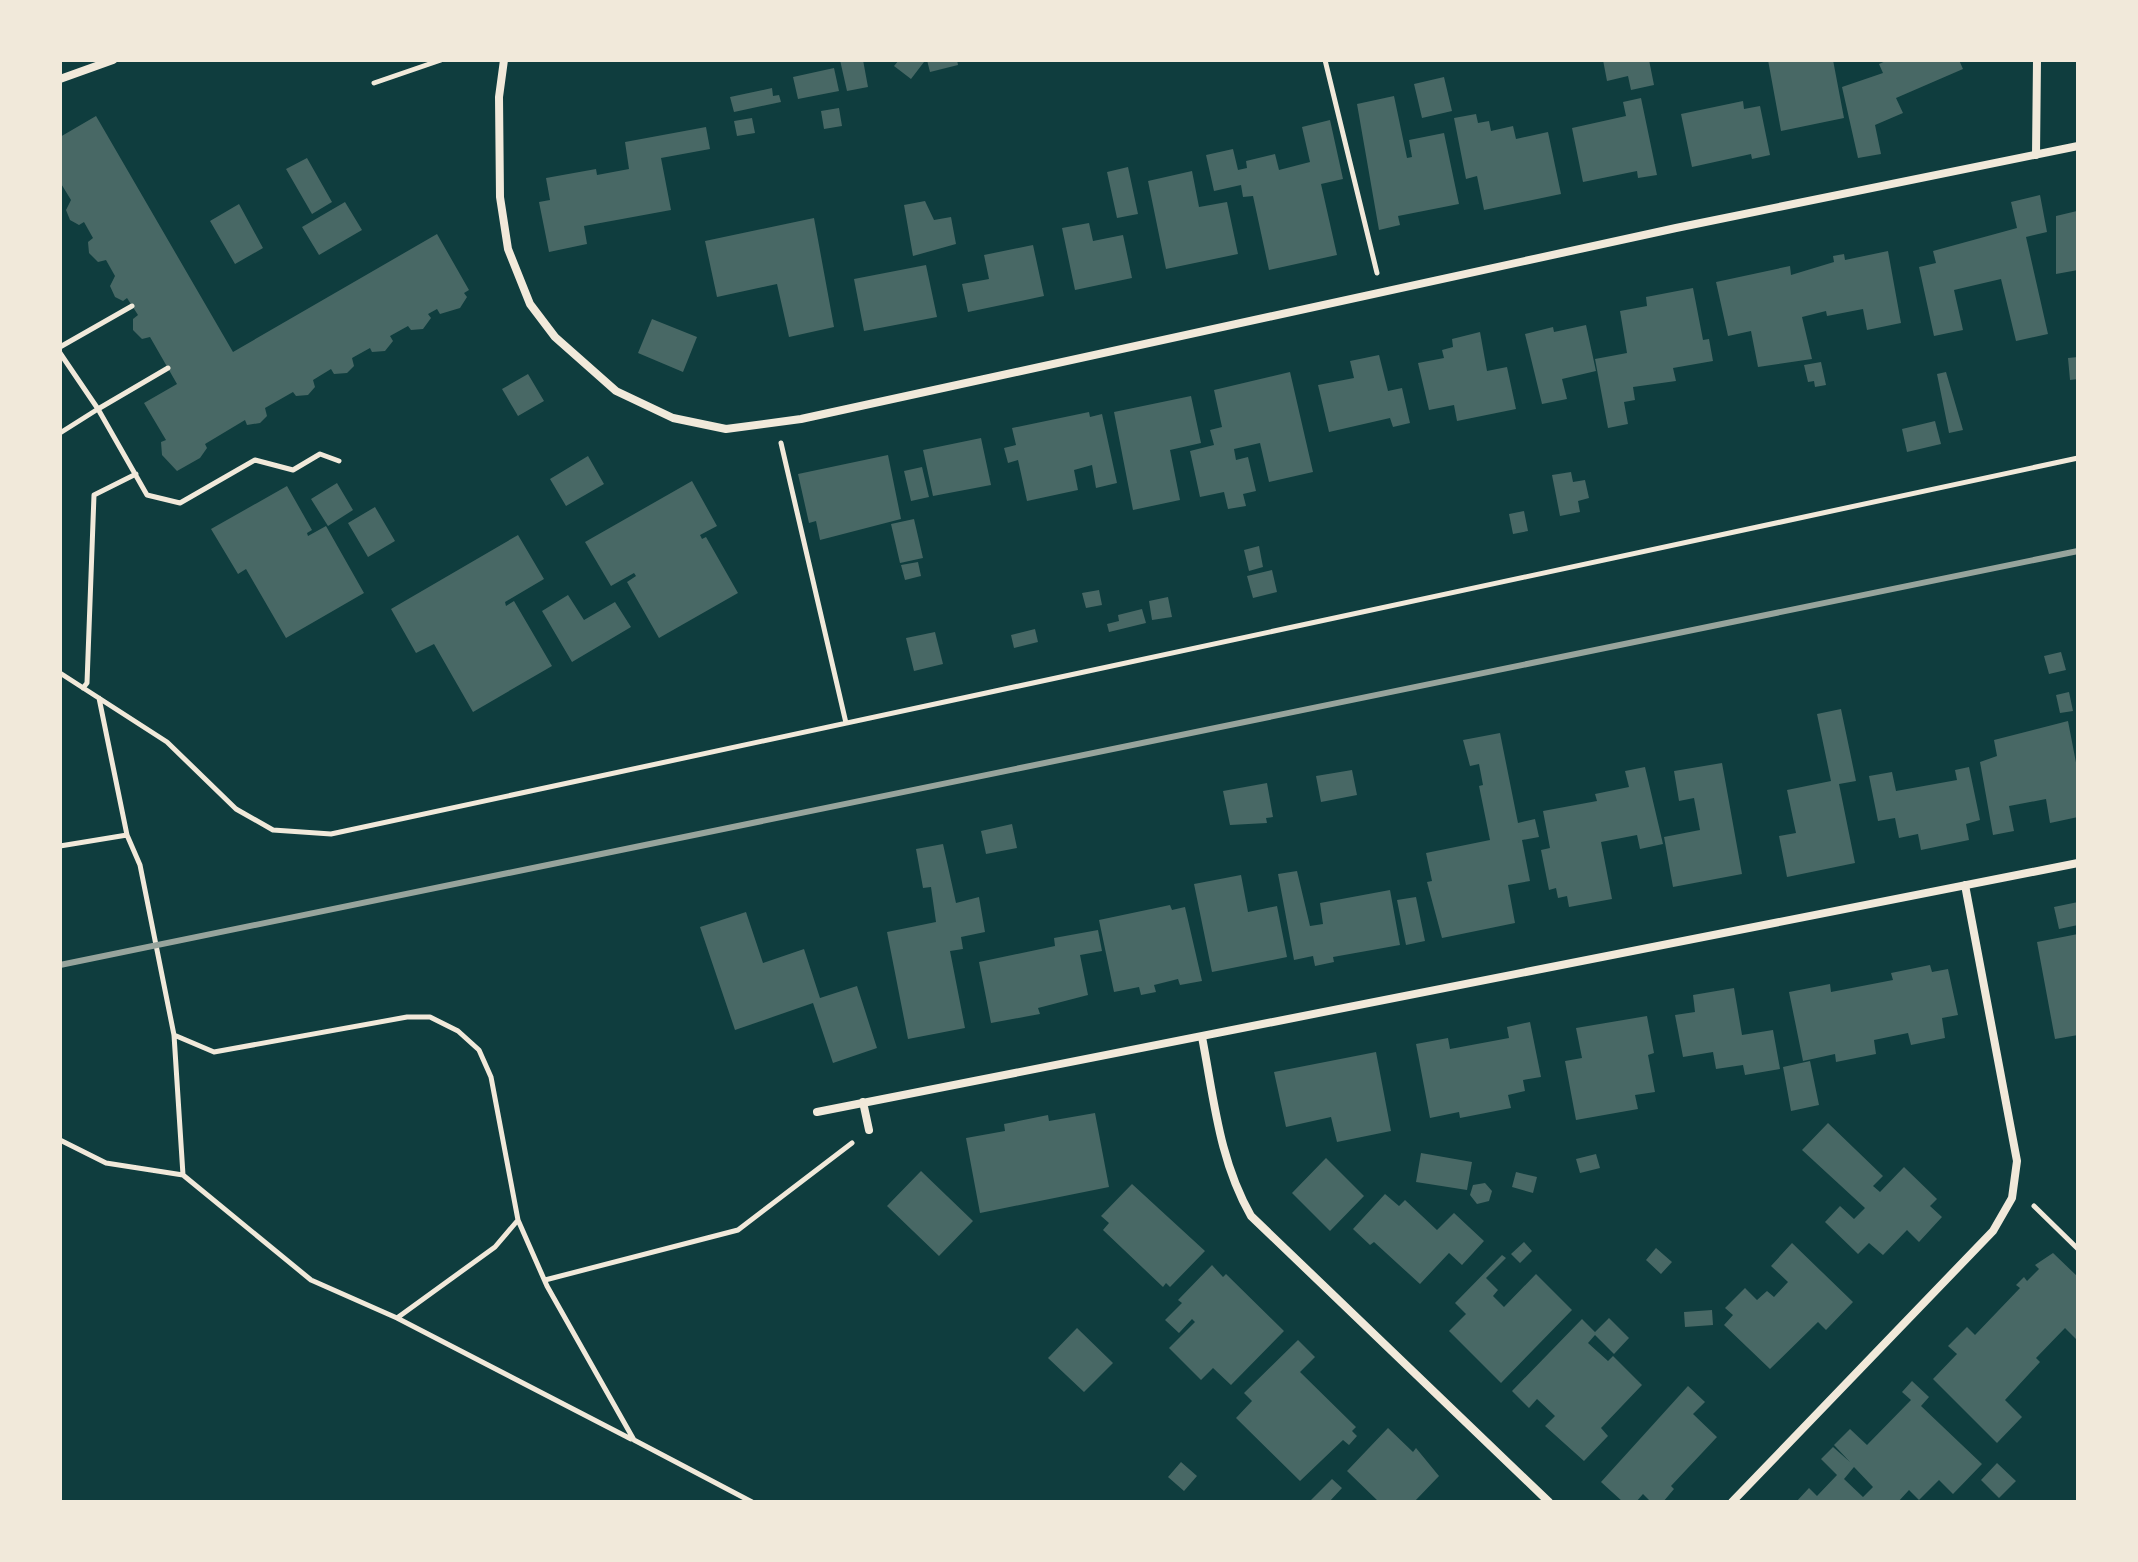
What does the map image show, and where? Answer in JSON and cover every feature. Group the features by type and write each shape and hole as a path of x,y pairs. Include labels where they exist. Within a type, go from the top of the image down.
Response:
{"street":[{"path":"60,79 113,60"},
{"path":"504,60 499,97 500,197 508,249 530,304 555,337 616,391 673,418 726,429 777,422 1676,228 2078,146"},
{"path":"2036,155 2037,60"},
{"path":"817,1112 2078,863"},
{"path":"1732,1502 1993,1231 2012,1198 2017,1161 2009,1102 1965,885"},
{"path":"1202,1037 1223,1156 1232,1183 1251,1216 1549,1502"},
{"path":"863,1102 869,1130"}],"path":[{"path":"374,83 441,60"},
{"path":"1325,60 1382,293"},
{"path":"60,347 132,306"},
{"path":"60,353 98,409 147,495 180,503 255,460 293,470 320,454 339,461"},
{"path":"60,433 168,368"},
{"path":"777,422 846,723"},
{"path":"60,673 167,742 236,809 273,830 331,834 2078,458"},
{"path":"83,688 87,683 94,495 136,474"},
{"path":"98,697 127,835 140,865 174,1035 183,1175"},
{"path":"60,846 127,835"},
{"path":"174,1035 214,1052 407,1017 430,1017 458,1031 479,1050 491,1077 518,1220 545,1280 634,1440"},
{"path":"545,1280 738,1230 869,1130"},
{"path":"60,1140 106,1163 183,1175 311,1280 397,1318 752,1502"},
{"path":"2014,1185 2078,1249"},
{"path":"397,1318 495,1247 518,1220"}],"building":[{"path":"840,60 863,60 868,87 847,91"},
{"path":"899,60 924,62 911,79 894,66"},
{"path":"927,60 957,60 958,65 930,72"},
{"path":"1603,60 1649,60 1654,85 1631,90 1628,76 1607,81"},
{"path":"1768,60 1833,60 1844,118 1781,131"},
{"path":"1888,60 1959,60 1963,69 1896,98 1903,113 1875,125 1881,154 1858,158 1842,87 1883,73 1879,64"},
{"path":"834,68 839,91 798,99 793,77"},
{"path":"1444,77 1452,111 1422,118 1414,84"},
{"path":"772,88 773,96 779,95 781,102 734,112 730,97"},
{"path":"1394,96 1407,158 1412,157 1409,140 1444,133 1459,204 1398,216 1400,225 1379,230 1357,104"},
{"path":"1641,98 1657,175 1638,178 1637,171 1583,182 1572,128 1626,116 1623,102"},
{"path":"1743,101 1744,109 1760,106 1770,155 1752,159 1751,154 1692,167 1681,114"},
{"path":"839,108 842,126 824,129 821,111"},
{"path":"1476,114 1478,123 1489,121 1491,131 1513,126 1516,139 1548,132 1561,194 1484,210 1477,176 1466,179 1454,118"},
{"path":"96,116 233,352 437,234 469,290 464,293 467,297 460,308 440,314 437,309 428,314 431,318 423,329 411,330 408,326 390,336 393,341 385,351 372,352 370,348 352,358 354,366 347,373 334,374 331,369 313,380 315,387 308,395 296,396 293,392 265,408 267,416 260,423 247,425 245,420 205,444 207,448 200,458 177,471 162,455 161,442 166,440 144,403 177,384 150,337 142,339 133,330 133,319 138,315 127,298 123,301 115,297 110,286 115,276 106,260 98,262 89,253 88,242 93,238 84,222 79,225 70,220 66,210 71,200 60,182 60,137"},
{"path":"752,118 755,133 737,136 734,121"},
{"path":"1330,120 1343,179 1321,184 1337,255 1269,270 1253,196 1243,197 1241,185 1214,191 1206,155 1233,149 1238,170 1247,168 1246,161 1275,154 1279,170 1310,162 1302,127"},
{"path":"706,127 710,149 661,158 671,210 584,226 587,244 549,252 539,202 550,200 546,178 596,169 597,175 629,169 625,142"},
{"path":"307,158 332,202 312,214 286,169"},
{"path":"1128,167 1138,214 1117,218 1107,172"},
{"path":"1192,171 1199,207 1227,202 1238,254 1166,269 1148,181"},
{"path":"2040,195 2047,232 2026,237 2048,334 2016,341 2001,279 1954,290 1963,330 1934,336 1919,267 1936,263 1933,251 2017,228 2011,202"},
{"path":"925,201 934,220 951,217 956,244 913,256 904,205"},
{"path":"345,202 362,230 319,255 302,227"},
{"path":"239,204 263,248 235,264 210,221"},
{"path":"2077,211 2078,270 2056,274 2056,216"},
{"path":"814,218 834,327 789,337 777,284 717,297 705,241"},
{"path":"1089,223 1093,241 1123,235 1132,278 1075,290 1062,228"},
{"path":"1033,245 1044,296 968,312 962,284 989,279 984,255"},
{"path":"1888,251 1901,323 1867,330 1863,309 1827,316 1826,311 1802,317 1812,359 1758,367 1751,331 1728,336 1716,282 1790,266 1791,275 1834,262 1833,256 1844,254 1845,260"},
{"path":"926,265 937,317 864,331 854,279"},
{"path":"1693,288 1703,340 1709,339 1713,361 1673,368 1676,381 1633,387 1635,400 1624,402 1628,424 1608,428 1595,359 1627,353 1620,311 1647,306 1646,297"},
{"path":"652,319 697,337 683,372 638,353"},
{"path":"1586,325 1596,371 1562,379 1567,399 1542,404 1525,334 1553,327 1554,332"},
{"path":"1480,332 1487,371 1507,367 1516,409 1457,421 1454,405 1429,410 1418,363 1444,358 1442,350 1453,347 1452,339"},
{"path":"1379,355 1388,391 1402,388 1410,423 1393,427 1390,418 1329,432 1318,385 1354,378 1350,361"},
{"path":"2078,357 2078,379 2070,380 2068,358"},
{"path":"1821,362 1826,385 1815,387 1814,381 1808,382 1804,365"},
{"path":"1290,372 1313,472 1269,482 1260,443 1234,449 1236,460 1248,457 1256,491 1243,494 1246,506 1228,509 1224,492 1200,497 1190,451 1214,445 1210,430 1222,427 1214,390"},
{"path":"1946,372 1963,430 1949,433 1937,374"},
{"path":"528,374 544,401 518,416 502,389"},
{"path":"1191,396 1201,443 1170,450 1180,500 1133,510 1114,412"},
{"path":"1089,412 1090,417 1102,414 1117,483 1096,488 1092,465 1074,470 1078,490 1027,501 1018,460 1008,463 1004,448 1016,445 1012,428"},
{"path":"1935,421 1941,444 1907,452 1902,429"},
{"path":"981,438 991,485 933,496 923,450"},
{"path":"888,455 901,519 820,540 816,521 809,523 798,474"},
{"path":"588,456 604,484 566,506 550,479"},
{"path":"922,467 929,497 911,501 904,471"},
{"path":"1571,472 1573,482 1585,480 1589,498 1578,501 1580,512 1560,516 1552,475"},
{"path":"692,481 717,526 700,535 702,539 706,537 738,593 659,638 627,582 636,576 634,573 611,586 585,542"},
{"path":"337,483 353,510 328,526 311,499"},
{"path":"287,486 312,530 307,533 308,536 326,526 364,593 286,638 246,569 238,574 211,529"},
{"path":"375,507 395,541 368,557 348,523"},
{"path":"1524,511 1528,531 1513,534 1509,514"},
{"path":"914,519 923,558 900,563 891,524"},
{"path":"518,535 544,579 505,602 506,606 514,601 552,666 473,712 434,644 416,653 391,609"},
{"path":"1259,546 1263,567 1249,571 1244,550"},
{"path":"918,562 921,576 905,580 901,565"},
{"path":"1272,570 1277,592 1253,598 1247,576"},
{"path":"1099,590 1102,605 1086,608 1082,593"},
{"path":"568,595 584,620 615,602 631,627 572,662 542,611"},
{"path":"1168,597 1172,617 1152,620 1149,601"},
{"path":"1142,609 1146,623 1109,632 1107,624 1119,621 1118,615"},
{"path":"1035,629 1038,642 1014,648 1011,635"},
{"path":"935,632 943,664 914,671 906,638"},
{"path":"2061,652 2066,670 2049,674 2044,656"},
{"path":"2069,692 2073,711 2060,713 2056,695"},
{"path":"1841,709 1856,781 1839,784 1855,863 1787,877 1779,836 1796,833 1787,790 1831,781 1817,714"},
{"path":"2068,721 2078,773 2078,817 2050,823 2046,799 2009,806 2014,831 1993,835 1980,762 1997,756 1994,740"},
{"path":"1500,733 1518,823 1535,819 1539,837 1522,840 1530,881 1508,885 1515,923 1442,938 1427,882 1432,881 1426,853 1490,840 1479,786 1483,785 1479,764 1470,766 1463,740"},
{"path":"1722,763 1742,874 1673,887 1664,837 1700,830 1694,798 1679,801 1674,771"},
{"path":"1645,767 1663,844 1640,849 1637,835 1601,842 1612,899 1569,907 1567,896 1558,898 1556,888 1549,890 1541,850 1550,848 1543,811 1597,801 1595,794 1629,787 1625,771"},
{"path":"1969,767 1980,820 1966,824 1969,840 1921,850 1918,834 1899,838 1895,818 1878,821 1869,776 1892,772 1896,791 1957,780 1955,770"},
{"path":"1352,770 1357,795 1321,802 1316,776"},
{"path":"1267,783 1273,817 1266,818 1267,823 1230,825 1223,791"},
{"path":"1012,824 1017,848 986,854 981,831"},
{"path":"943,844 956,903 979,897 985,932 961,937 963,949 950,951 965,1028 908,1039 887,932 936,922 931,887 923,888 916,849"},
{"path":"1297,871 1310,926 1323,924 1320,903 1390,890 1400,945 1333,957 1334,962 1315,966 1313,956 1294,960 1278,874"},
{"path":"1241,875 1248,912 1277,906 1287,957 1212,972 1194,884"},
{"path":"1416,897 1425,941 1406,945 1397,900"},
{"path":"2078,902 2078,925 2059,929 2054,907"},
{"path":"1170,905 1172,910 1185,907 1202,981 1180,985 1178,979 1154,985 1156,992 1141,995 1139,987 1114,992 1099,920"},
{"path":"746,912 763,963 804,949 820,998 857,986 877,1048 833,1063 813,1003 735,1030 700,927"},
{"path":"1098,930 1102,951 1080,955 1088,995 1038,1008 1040,1014 991,1023 979,962 1055,946 1054,938"},
{"path":"2078,934 2078,1035 2055,1039 2037,942"},
{"path":"1930,965 1932,972 1948,969 1958,1015 1942,1018 1945,1038 1911,1045 1908,1033 1874,1040 1876,1054 1836,1062 1835,1054 1803,1061 1789,992 1830,984 1831,992 1893,980 1891,973"},
{"path":"1734,988 1742,1035 1773,1030 1780,1069 1745,1075 1743,1065 1716,1069 1713,1052 1683,1057 1675,1015 1695,1012 1693,995"},
{"path":"1647,1016 1654,1053 1648,1055 1655,1092 1635,1095 1638,1109 1576,1120 1565,1061 1582,1058 1576,1028"},
{"path":"1530,1022 1541,1077 1523,1080 1525,1091 1508,1095 1511,1108 1460,1118 1459,1112 1430,1118 1416,1044 1448,1038 1450,1049 1509,1038 1507,1027"},
{"path":"1376,1052 1391,1131 1337,1142 1331,1117 1286,1127 1274,1072"},
{"path":"1810,1061 1819,1105 1791,1111 1783,1067"},
{"path":"1095,1113 1109,1187 980,1213 966,1138 1005,1131 1004,1124 1048,1115 1049,1121"},
{"path":"1828,1123 1883,1176 1873,1186 1880,1192 1904,1167 1937,1199 1930,1206 1942,1217 1919,1242 1907,1230 1883,1255 1869,1243 1858,1254 1825,1222 1840,1206 1854,1219 1865,1208 1802,1150"},
{"path":"1421,1153 1472,1162 1467,1190 1416,1182"},
{"path":"1596,1154 1600,1168 1580,1173 1576,1159"},
{"path":"1326,1158 1364,1196 1330,1231 1292,1193"},
{"path":"921,1171 973,1221 939,1256 887,1206"},
{"path":"1516,1172 1537,1177 1533,1193 1512,1187"},
{"path":"1485,1183 1492,1191 1489,1201 1477,1204 1470,1195 1473,1185"},
{"path":"1132,1184 1205,1251 1170,1287 1166,1283 1163,1287 1103,1230 1109,1223 1101,1216"},
{"path":"1385,1194 1399,1206 1405,1200 1437,1230 1454,1213 1484,1241 1462,1265 1449,1253 1420,1284 1374,1242 1370,1245 1353,1229"},
{"path":"1524,1242 1532,1251 1520,1263 1511,1254"},
{"path":"1792,1243 1853,1302 1826,1330 1818,1322 1770,1369 1724,1325 1733,1315 1725,1308 1745,1288 1757,1300 1767,1291 1774,1297 1788,1282 1771,1266"},
{"path":"1656,1248 1672,1262 1661,1274 1646,1260"},
{"path":"2053,1253 2078,1277 2078,1341 2065,1328 2036,1358 2040,1362 2005,1400 2022,1417 1997,1443 1933,1379 1957,1354 1948,1346 1967,1327 1975,1335 2020,1288 2016,1285 2024,1277 2027,1281 2039,1269 2035,1265"},
{"path":"1502,1255 1506,1258 1486,1278 1498,1290 1493,1296 1504,1307 1536,1274 1572,1310 1501,1383 1449,1331 1466,1314 1455,1303"},
{"path":"1212,1265 1223,1277 1226,1274 1284,1331 1231,1385 1213,1368 1201,1380 1169,1348 1195,1322 1192,1319 1179,1333 1165,1320 1182,1303 1178,1300"},
{"path":"1712,1310 1713,1325 1685,1327 1684,1312"},
{"path":"1609,1318 1629,1338 1614,1354 1595,1335 1588,1343 1608,1361 1613,1356 1642,1385 1601,1428 1608,1436 1584,1461 1545,1426 1555,1416 1537,1399 1529,1408 1512,1391 1582,1319 1595,1332"},
{"path":"1077,1328 1113,1363 1084,1392 1048,1358"},
{"path":"1298,1340 1315,1357 1300,1372 1356,1427 1352,1431 1357,1436 1349,1445 1343,1440 1300,1481 1236,1418 1252,1401 1244,1393"},
{"path":"1912,1381 1929,1397 1921,1406 1982,1464 1953,1494 1939,1480 1919,1500 1909,1490 1898,1502 1796,1502 1809,1488 1817,1496 1837,1475 1821,1459 1833,1447 1850,1462 1834,1445 1850,1429 1867,1445 1911,1400 1902,1392","holes":["1854,1467 1873,1487 1863,1497 1844,1479"]},
{"path":"1688,1386 1705,1402 1693,1414 1717,1437 1671,1486 1674,1489 1663,1502 1651,1502 1643,1494 1636,1502 1623,1502 1601,1482"},
{"path":"1388,1428 1413,1452 1416,1448 1439,1476 1414,1502 1379,1502 1347,1471"},
{"path":"1181,1462 1197,1476 1184,1491 1168,1477"},
{"path":"1997,1463 2016,1481 1999,1498 1981,1480"},
{"path":"1332,1479 1342,1488 1329,1502 1309,1502"}],"railway":[{"path":"60,965 2078,551"}]}
